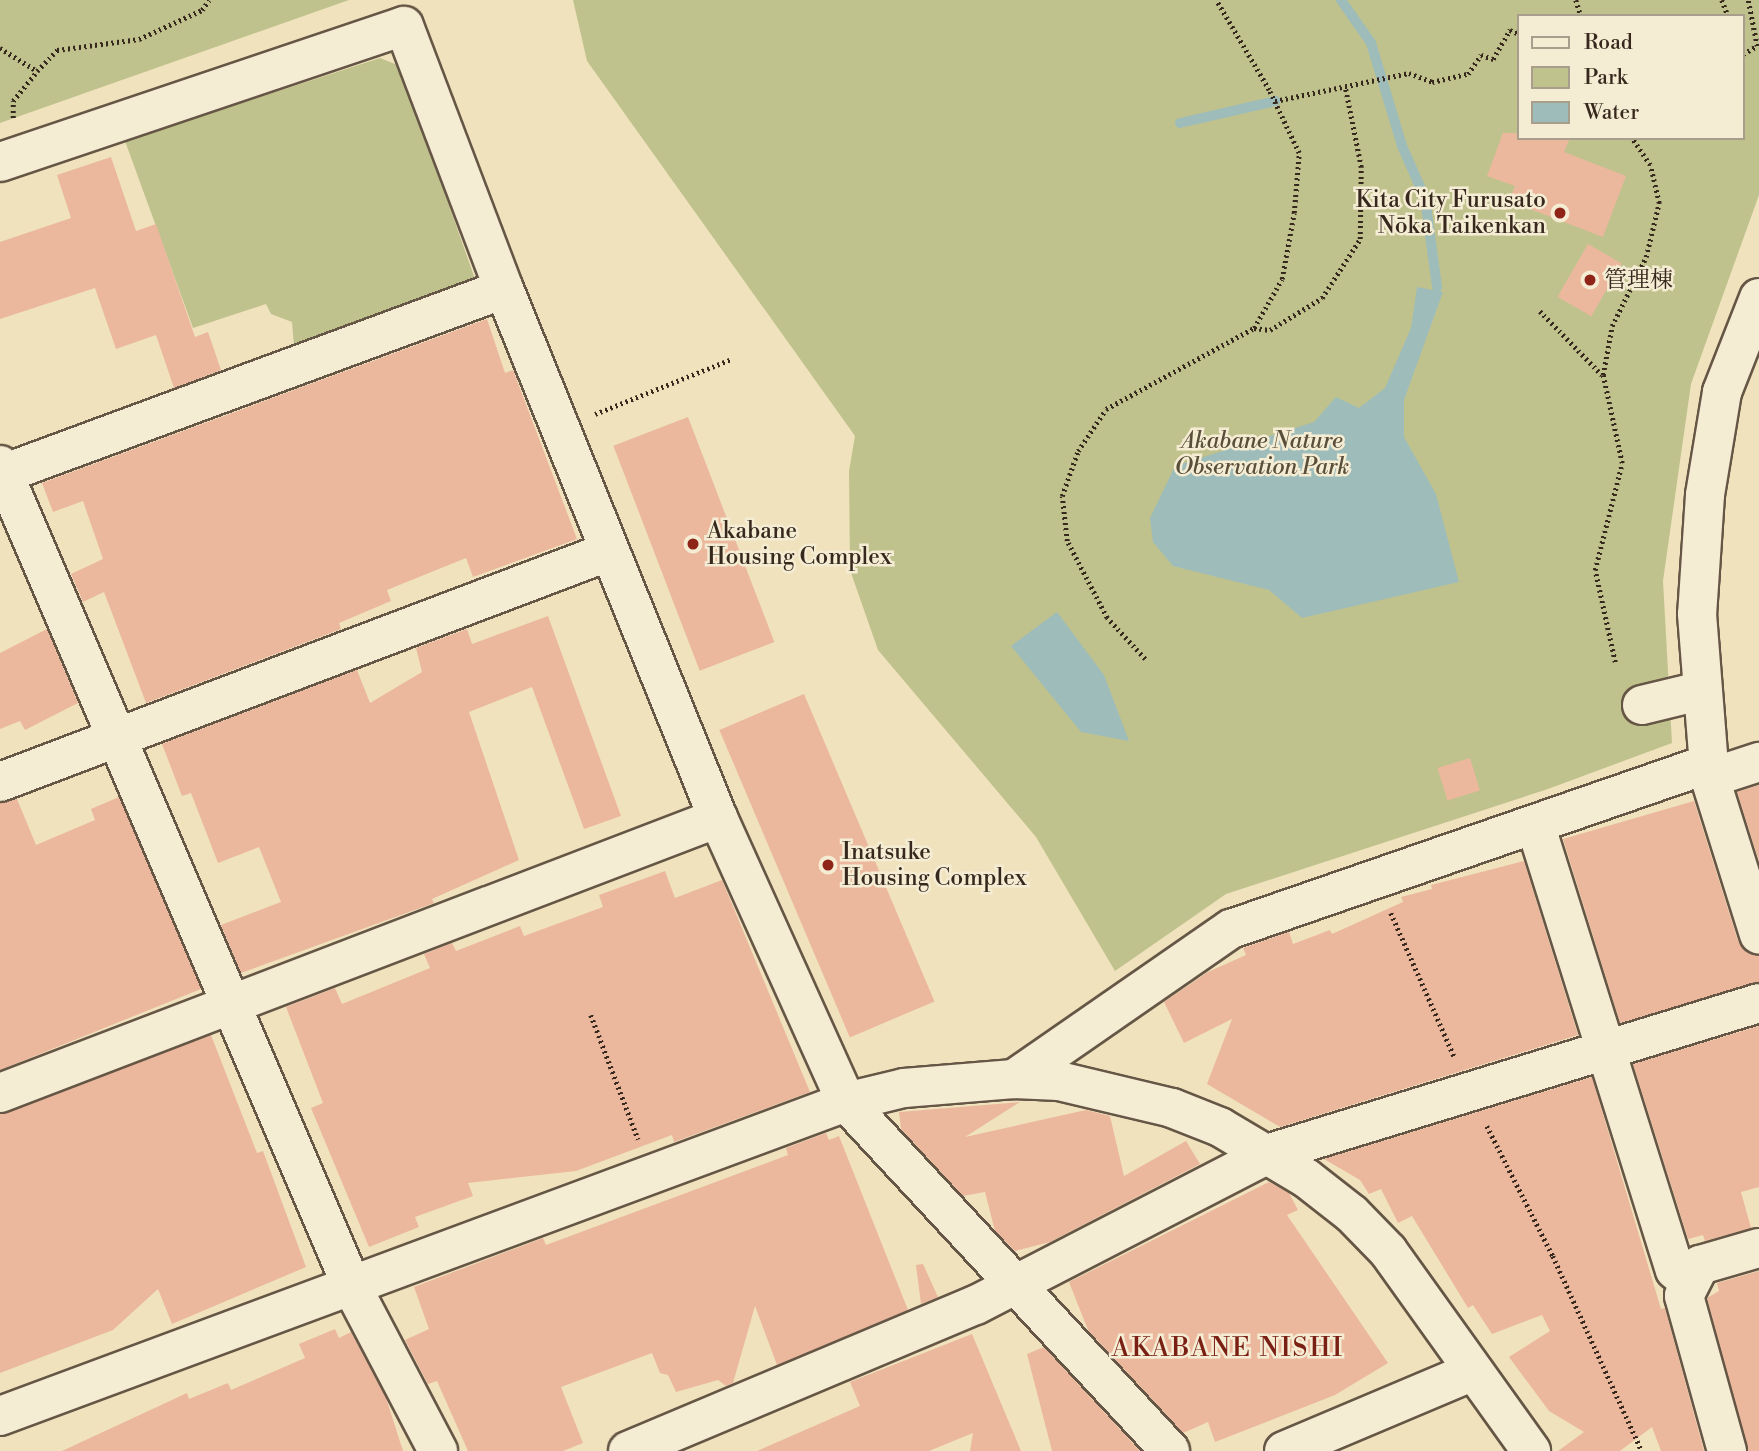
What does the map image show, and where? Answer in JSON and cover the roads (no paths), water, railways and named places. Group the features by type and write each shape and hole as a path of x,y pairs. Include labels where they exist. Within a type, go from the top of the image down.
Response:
{"street":[{"path":"0,162 404,26 504,289 718,818 846,1102 1170,1451"},
{"path":"438,1451 352,1289 118,737 1,471 504,289"},
{"path":"1759,298 1722,392 1705,495 1697,614 1700,691 1709,771 1759,934"},
{"path":"0,782 610,551"},
{"path":"1642,705 1700,691"},
{"path":"1014,1079 1231,929 1375,877 1709,771 1759,762"},
{"path":"0,1093 718,818"},
{"path":"1536,827 1675,1270 1689,1282"},
{"path":"628,1451 1015,1286 1270,1153 1759,1003"},
{"path":"0,1416 352,1289 846,1102 904,1088 1014,1079 1059,1081 1172,1108 1270,1153 1352,1214 1388,1251 1531,1451"},
{"path":"1727,1451 1684,1297 1689,1282 1700,1265 1759,1248"},
{"path":"1284,1451 1473,1371"}],"water":[{"path":"1417,287 1443,292 1404,400 1404,437 1436,494 1459,582 1302,618 1269,590 1173,566 1153,542 1150,518 1175,466 1314,422 1336,397 1359,408 1385,388 1411,328"},
{"path":"1057,612 1104,675 1129,741 1081,732 1011,646"}],"waterway":[{"path":"1341,0 1371,43 1402,146 1425,198 1437,287"},
{"path":"1180,123 1275,101"}],"place":[{"name":"Kita City Furusato Nōka Taikenkan","path":"1560,213"},
{"name":"管理棟","path":"1590,280"},
{"name":"Akabane Housing Complex","path":"693,544"},
{"name":"Inatsuke Housing Complex","path":"828,865"}],"district":[{"name":"AKABANE NISHI","path":"1228,1349"}],"park label":[{"name":"Akabane Nature Observation Park","path":"1262,454"}]}
